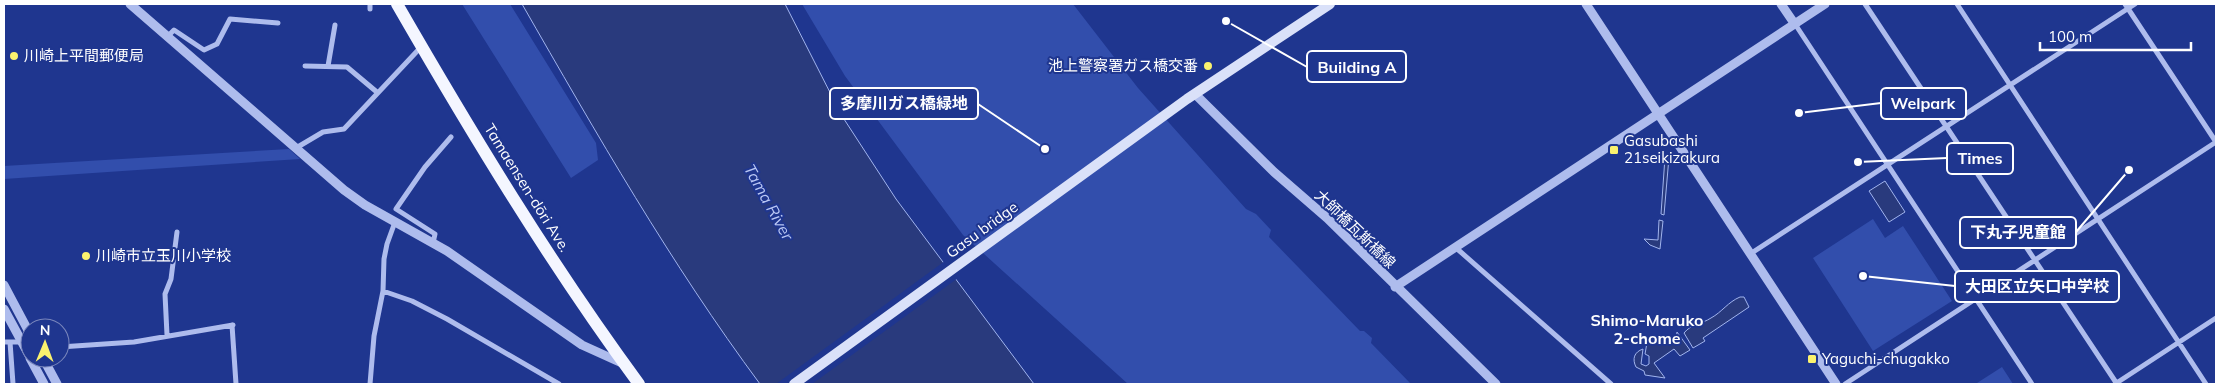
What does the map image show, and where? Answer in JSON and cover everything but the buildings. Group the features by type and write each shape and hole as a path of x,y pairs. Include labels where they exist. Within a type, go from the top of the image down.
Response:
{"main road":[{"name":"Tamaensen-dōri Ave.","path":"397,4 561,273 639,384"},
{"name":"Gasu bridge","path":"794,384 1191,96 1330,4"}],"street":[{"path":"130,4 344,190 365,205 433,242 582,345 624,364"},
{"path":"1586,4 1836,384"},
{"path":"1781,4 2032,384"},
{"path":"1395,287 1657,112 1825,4"},
{"path":"1865,4 2116,384 2216,318"},
{"path":"1957,4 2206,384"},
{"path":"1750,254 2127,6 2134,4"},
{"path":"1845,384 2216,142 2127,6"},
{"path":"168,36 174,30 204,50 217,44 230,20 278,23"},
{"path":"328,66 335,25"},
{"path":"296,148 323,132 344,129 422,46"},
{"path":"306,66 347,67 378,92"},
{"name":"大師橋瓦斯橋線","path":"1191,96 1327,218 1395,287 1496,384"},
{"path":"433,242 435,234 396,209 425,167 451,137"},
{"path":"370,384 374,336 383,291 385,252 395,222"},
{"path":"167,335 165,294 171,279 177,232"},
{"path":"1455,247 1611,384"},
{"path":"4,285 22,318"},
{"path":"383,291 412,301 447,319 559,384"},
{"path":"4,309 20,338"},
{"path":"70,346 134,342 233,325 236,384"},
{"path":"7,342 20,348"},
{"path":"7,342 13,384"},
{"path":"36,368 44,384"},
{"path":"48,368 57,384"}],"shaded area":[{"path":"462,4 510,4 596,143 598,160 571,178"},
{"path":"802,4 1073,4 1138,88 1246,209 1256,214 1271,230 1269,237 1360,331 1364,331 1372,338 1371,343 1411,384 1128,384 963,235 845,76"},
{"path":"289,149 300,159 4,179 4,166"},
{"path":"1873,219 1885,238 1903,226 1952,301 1873,351 1813,258"},
{"path":"2002,367 2013,384 1977,384 1977,383"}],"water":[{"name":"Tama River","path":"522,4 785,4 842,116 896,199 1034,384 760,384 727,339 665,245 606,149"},
{"path":"1665,157 1669,157 1664,215 1661,214"},
{"path":"1885,181 1905,212 1889,222 1869,191"},
{"path":"1659,220 1663,221 1660,249 1650,245 1644,239 1658,240"},
{"path":"1740,297 1744,297 1749,307 1703,338 1705,341 1693,348 1684,333 1715,316"},
{"path":"1677,332 1690,350 1680,356 1674,349 1654,363 1665,378 1645,375 1644,371 1636,367 1635,356 1643,349 1641,364 1646,366 1649,364 1649,356 1645,354 1648,337 1676,340"}],"pier":[{"path":"945,261 958,278 812,384 776,384"}],"place":[{"name":"Building A","path":"1226,21"},
{"name":"川崎上平間郵便局","path":"14,56"},
{"name":"池上警察署ガス橋交番","path":"1208,66"},
{"name":"Welpark","path":"1799,113"},
{"name":"多摩川ガス橋緑地","path":"1045,149"},
{"name":"Gasubashi 21seikizakura","path":"1614,150"},
{"name":"Times","path":"1858,162"},
{"name":"下丸子児童館","path":"2129,170"},
{"name":"川崎市立玉川小学校","path":"86,256"},
{"name":"大田区立矢口中学校","path":"1863,276"},
{"name":"Yaguchi-chugakko","path":"1812,359"}],"district":[{"name":"Shimo-Maruko 2-chome","path":"1647,329"}]}
